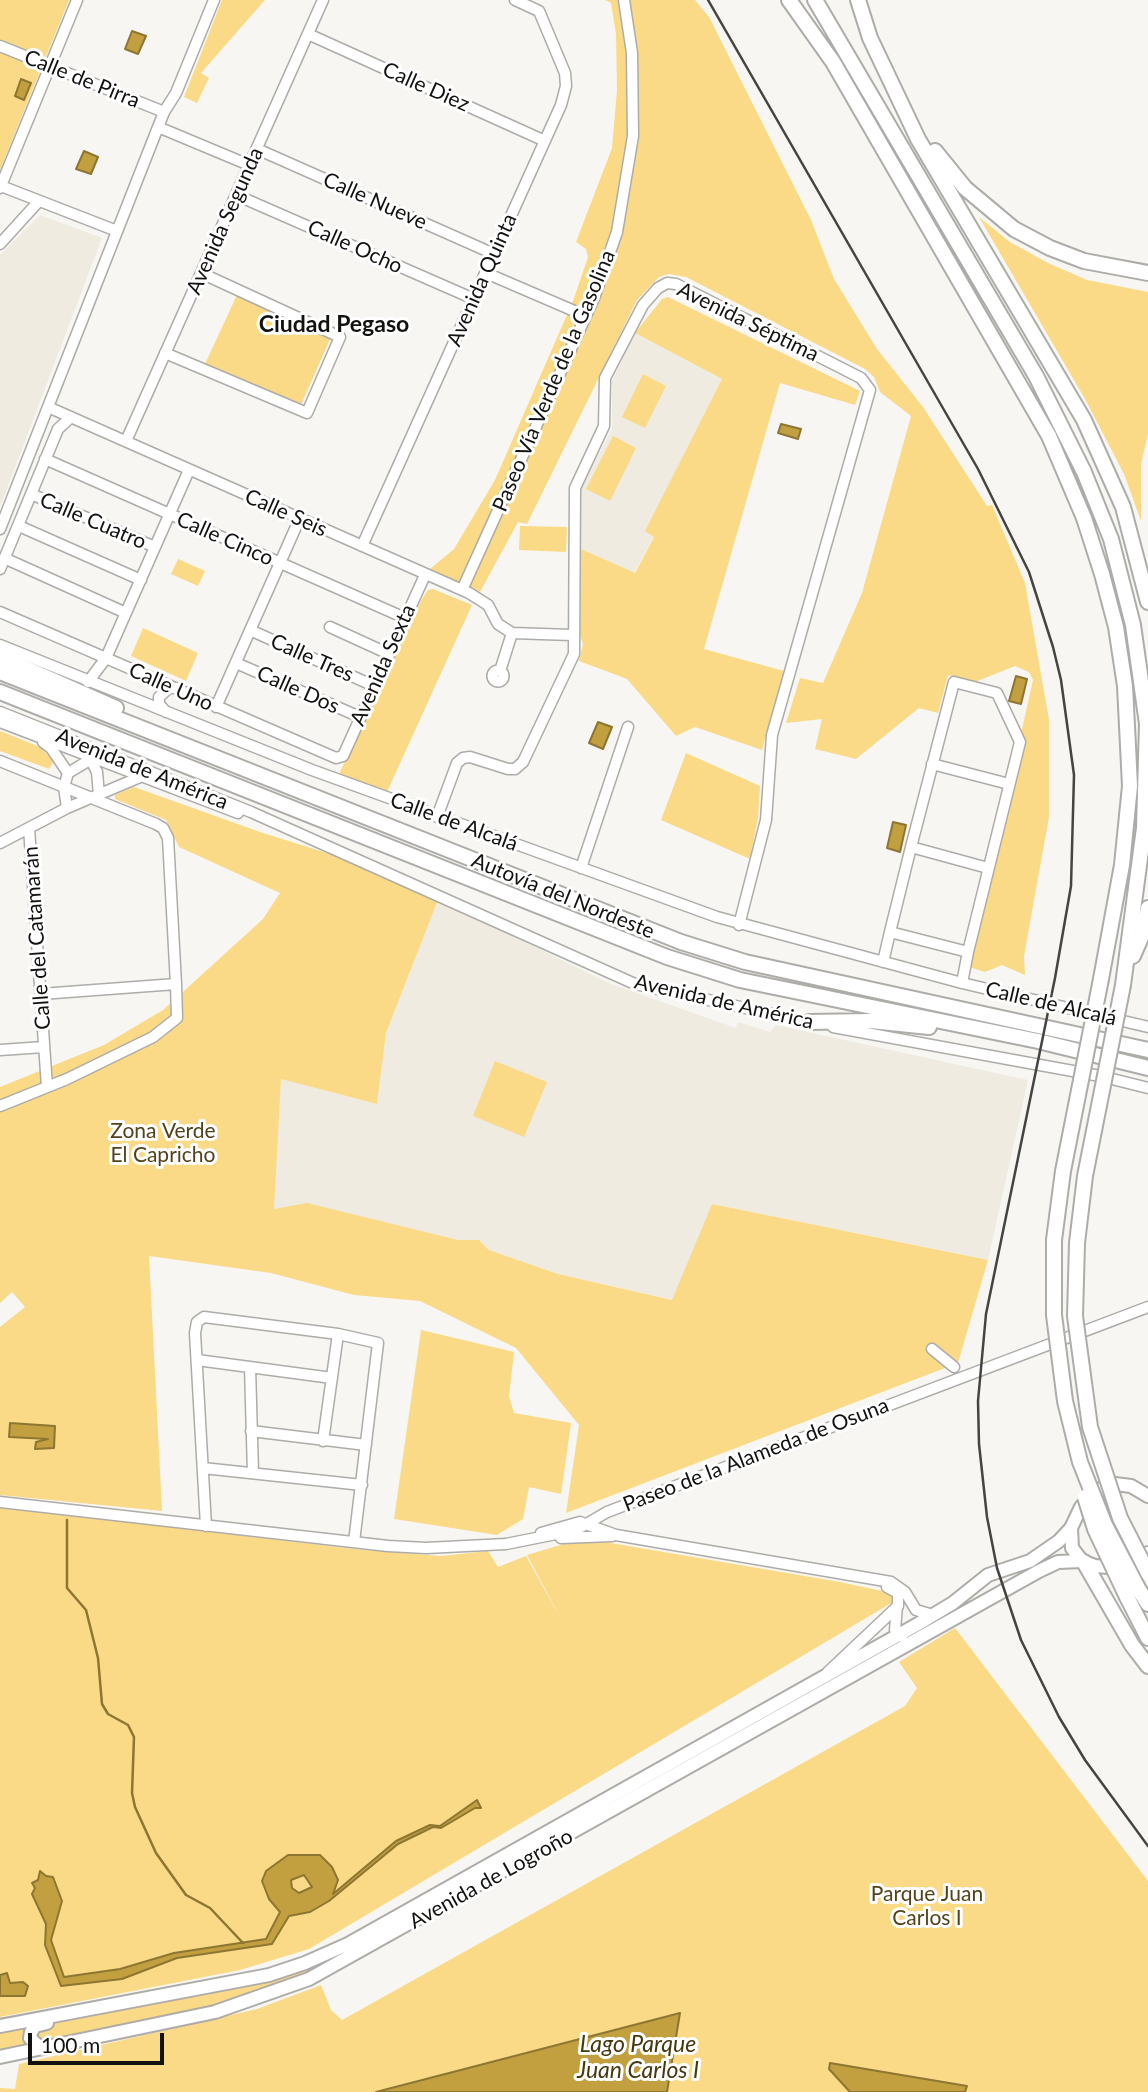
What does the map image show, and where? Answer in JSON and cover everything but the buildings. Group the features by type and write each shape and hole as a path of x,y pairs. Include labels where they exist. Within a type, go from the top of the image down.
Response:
{"highway":[{"path":"789,0 833,62"},
{"path":"799,0 1049,436 1084,518 1116,627 1125,686 1130,786 1122,865 1063,1171 1054,1240 1053,1282 1056,1346 1080,1462 1080,1482 1095,1530 1133,1594 1148,1638"},
{"path":"816,0 1036,376 1084,472 1111,539 1133,625 1147,724 1144,828 1127,970 1085,1176 1075,1285 1077,1344 1090,1427 1120,1518 1148,1573"},
{"path":"858,0 870,38 918,139 1084,420 1124,508 1148,601"},
{"path":"894,92 942,162 965,188 1014,229 1050,248 1084,261 1148,273"},
{"path":"0,657 123,711 460,846 477,862"},
{"name":"Autovía del Nordeste","path":"0,672 681,942 745,961 1148,1050"},
{"name":"Autovía del Nordeste","path":"0,692 667,957 740,980 1148,1068"},
{"path":"1127,970 1143,933 1148,908"},
{"path":"809,1022 871,1021 922,1027 964,1027"},
{"path":"1075,1285 1082,1343 1101,1437 1128,1514 1148,1553"},
{"path":"1083,1561 1132,1645 1148,1666"},
{"path":"1133,1594 1148,1604"}],"main road":[{"name":"Avenida de Logroño","path":"0,2026 269,1975 306,1964 348,1944 898,1635 933,1615 988,1576 1030,1561 1048,1550 1071,1528 1081,1507 1101,1489 1115,1484 1146,1493"},
{"path":"1071,1528 1072,1548 1083,1561"},
{"name":"Avenida de Logroño","path":"0,2057 215,2012 309,1979 1039,1571 1058,1562 1083,1561 1106,1569 1122,1568 1135,1564 1148,1553"},
{"name":"Avenida de Logroño","path":"40,2048 30,2038 35,2026 84,2015 101,2007"}],"street":[{"path":"77,0 0,187 117,231"},
{"path":"0,529 164,111 176,93 214,0"},
{"name":"Avenida Segunda","path":"126,441 323,0"},
{"name":"Paseo Vía Verde de la Gasolina","path":"462,590 586,316 617,232 633,136 632,53 624,0"},
{"name":"Avenida Quinta","path":"362,546 545,141 566,86 565,73 538,10 519,1"},
{"name":"Calle Diez","path":"308,34 545,141"},
{"name":"Calle de Pirra","path":"0,46 164,111"},
{"path":"158,127 249,165"},
{"name":"Calle Nueve","path":"257,149 494,254"},
{"name":"Calle Ocho","path":"236,195 474,299"},
{"path":"0,244 39,201"},
{"path":"165,353 307,413 340,337 201,273"},
{"path":"486,273 586,316"},
{"name":"Avenida Séptima","path":"437,817 457,763 463,758 470,757 508,769 515,769 523,762 574,654 572,635 576,483 604,426 605,378 643,305 658,288 667,283 683,288 861,378 870,387 772,735 766,820 739,925"},
{"name":"Calle Seis","path":"48,407 462,590 488,605 498,624 512,633"},
{"path":"0,569 58,429 71,417"},
{"name":"Calle Cinco","path":"45,459 405,618"},
{"path":"88,682 106,658 188,470"},
{"name":"Calle Cuatro","path":"31,494 155,548"},
{"path":"216,708 299,520"},
{"path":"19,526 141,580"},
{"path":"4,558 126,613"},
{"name":"Avenida Sexta","path":"343,756 425,575"},
{"name":"Calle Uno","path":"0,612 330,758 343,756"},
{"path":"330,627 389,654"},
{"name":"Calle Tres","path":"250,630 374,686"},
{"path":"500,671 512,633 572,635"},
{"name":"Calle de Alcalá","path":"0,642 32,660 437,817 739,925 962,983 1146,1026"},
{"name":"Calle Dos","path":"236,663 360,717"},
{"name":"Calle de Alcalá","path":"883,962 954,682 997,693 1020,742 962,983"},
{"path":"166,712 159,704 159,697 169,688 176,688"},
{"name":"Avenida de América","path":"0,712 284,828 635,984 809,1022 1100,1076 1148,1088"},
{"name":"Avenida de América","path":"0,722 215,806 284,828"},
{"path":"580,868 628,727"},
{"path":"31,734 51,748 68,773"},
{"path":"62,737 91,758 99,781 95,796"},
{"path":"67,808 64,787 68,773 91,758 112,757"},
{"path":"0,761 64,787 95,796 166,831 177,1011 173,1022 117,1056 0,1106"},
{"path":"932,764 1009,784"},
{"path":"0,843 67,808 140,777"},
{"name":"Calle del Catamarán","path":"29,828 47,1087"},
{"path":"911,847 988,868"},
{"path":"890,932 968,952"},
{"path":"41,994 176,984"},
{"name":"Calle del Catamarán","path":"0,1050 44,1047"},
{"name":"Paseo de la Alameda de Osuna","path":"0,1502 426,1548 522,1542 576,1530 585,1523 632,1502 1148,1307"},
{"path":"206,1526 195,1333 197,1322 204,1317 338,1334 378,1343 380,1349 354,1542"},
{"path":"323,1441 338,1334"},
{"path":"932,1349 954,1367"},
{"path":"197,1360 332,1378"},
{"path":"250,1367 253,1473"},
{"path":"251,1431 366,1446"},
{"path":"203,1468 362,1485"},
{"path":"522,1542 569,1523 585,1523 616,1535 891,1582 905,1592 911,1604 923,1614 933,1615"},
{"path":"544,1538 616,1535"},
{"path":"846,1576 898,1593 895,1630 898,1635 915,1641"},
{"name":"Avenida de Logroño","path":"823,1677 898,1606"}],"shaded area":[{"path":"40,215 102,238 0,507 0,255"},
{"path":"635,333 722,379 646,531 654,536 634,573 581,549 580,490 612,429 612,381"},
{"path":"438,900 611,984 736,1028 738,1022 770,1032 776,1025 1028,1080 988,1260 712,1204 673,1300 558,1274 489,1250 478,1240 458,1240 273,1209 281,1079 377,1104 386,1033"}],"green space":[{"path":"0,0 69,0 0,170"},
{"path":"222,0 265,0 201,73 209,78 197,103 184,97"},
{"path":"605,0 695,0 709,17 811,220 834,279 877,349 923,407 987,506 992,505 1025,583 1049,720 1049,817 1024,956 1025,975 1002,965 985,972 969,967 1033,680 1029,672 1015,666 975,682 948,675 938,713 919,708 856,759 815,749 822,719 786,723 800,678 823,683 862,593 911,416 880,392 874,377 865,369 686,277 669,274 659,277 637,300 527,524 518,522 480,592 429,570 454,549 495,480 573,301 588,257 586,249 576,242 612,148 617,90 616,34 611,3"},
{"path":"979,217 1010,242 1048,263 1087,280 1148,292 1148,434 1141,464 1141,521 1124,474 1085,399"},
{"path":"237,295 331,337 300,407 205,364"},
{"path":"668,297 860,391 855,405 780,383 704,649 784,671 762,750 695,727 676,736 627,679 579,661 583,644 579,633 581,549 635,573 654,537 645,531 722,379 635,333 662,299"},
{"path":"643,374 666,386 645,428 622,417"},
{"path":"613,436 636,448 610,501 586,489"},
{"path":"520,526 567,527 566,552 519,550"},
{"path":"178,559 205,571 198,586 171,574"},
{"path":"433,589 472,605 387,792 339,774 422,599 428,590"},
{"path":"143,628 198,653 186,681 131,656"},
{"path":"0,731 40,747 54,761 49,769 0,751"},
{"path":"686,753 760,786 758,818 750,859 661,820"},
{"name":"Zona Verde El Capricho","path":"134,787 349,860 438,900 386,1033 377,1104 281,1079 274,1209 307,1203 458,1240 479,1240 489,1250 558,1274 672,1300 712,1204 988,1260 958,1363 566,1513 579,1425 516,1348 420,1301 354,1295 271,1273 149,1256 162,1511 0,1495 0,1327 25,1307 12,1292 0,1303 0,1087 104,1045 163,1010 263,919 280,893 179,847 166,820 115,799 115,795"},
{"path":"495,1061 547,1082 524,1137 473,1116"},
{"path":"421,1330 514,1352 509,1396 514,1413 571,1423 561,1494 529,1487 523,1519 497,1535 394,1519"},
{"path":"0,1507 363,1550 441,1556 488,1551 498,1567 526,1556 562,1621 527,1555 567,1543 605,1542 840,1582 892,1593 895,1597 893,1602 309,1949 240,1970 0,2017"},
{"name":"Parque Juan Carlos I","path":"955,1628 1148,1881 1148,2092 0,2092 0,2088 15,2089 19,2064 257,2009 321,1985 331,2010 342,2020 905,1706 917,1688 899,1662"},
{"path":"897,1642 307,1975 214,2007 42,2042 36,2036 43,2026 91,2016 102,2011 271,1979"},
{"path":"26,2026 24,2036 28,2046 0,2052 0,2032"}],"water":[{"path":"132,31 146,36 138,54 125,49"},
{"path":"21,79 31,83 24,100 15,96"},
{"path":"84,151 98,157 91,174 76,169"},
{"path":"781,424 801,429 798,439 778,433"},
{"path":"1016,676 1027,679 1021,704 1009,701"},
{"path":"598,722 612,727 603,749 589,743"},
{"path":"893,822 906,825 900,852 887,848"},
{"path":"10,1423 55,1426 54,1448 35,1449 36,1442 48,1439 9,1437"},
{"path":"477,1800 481,1808 475,1808 441,1828 433,1827 398,1844 329,1901 310,1912 289,1916 272,1944 177,1958 122,1979 61,1986 45,1945 46,1924 32,1894 35,1888 32,1883 38,1880 40,1871 53,1877 62,1901 51,1940 64,1977 120,1969 174,1953 266,1939 280,1912 269,1899 262,1881 266,1871 288,1855 320,1855 332,1867 338,1880 333,1894 396,1841 430,1825 440,1826","holes":["304,1875 312,1887 299,1893 292,1888 291,1880"]},
{"path":"7,1973 10,1983 23,1982 28,1986 25,1996 0,1996 0,1975"},
{"name":"Lago Parque Juan Carlos I","path":"680,2013 667,2092 376,2092"},
{"path":"830,2063 967,2086 965,2092 850,2092 829,2069"}],"waterway":[{"path":"67,1520 67,1588 86,1610 98,1658 102,1704 108,1714 128,1725 134,1737 132,1793 135,1807 156,1853 186,1895 210,1908 243,1943"}],"railway":[{"path":"708,0 978,469 1029,572 1061,680 1074,775 1071,886 1055,978 986,1314 978,1401 979,1444 987,1517 997,1568 1021,1640 1059,1717 1085,1760 1148,1846"}],"district":[{"name":"Ciudad Pegaso","path":"334,325"}]}
